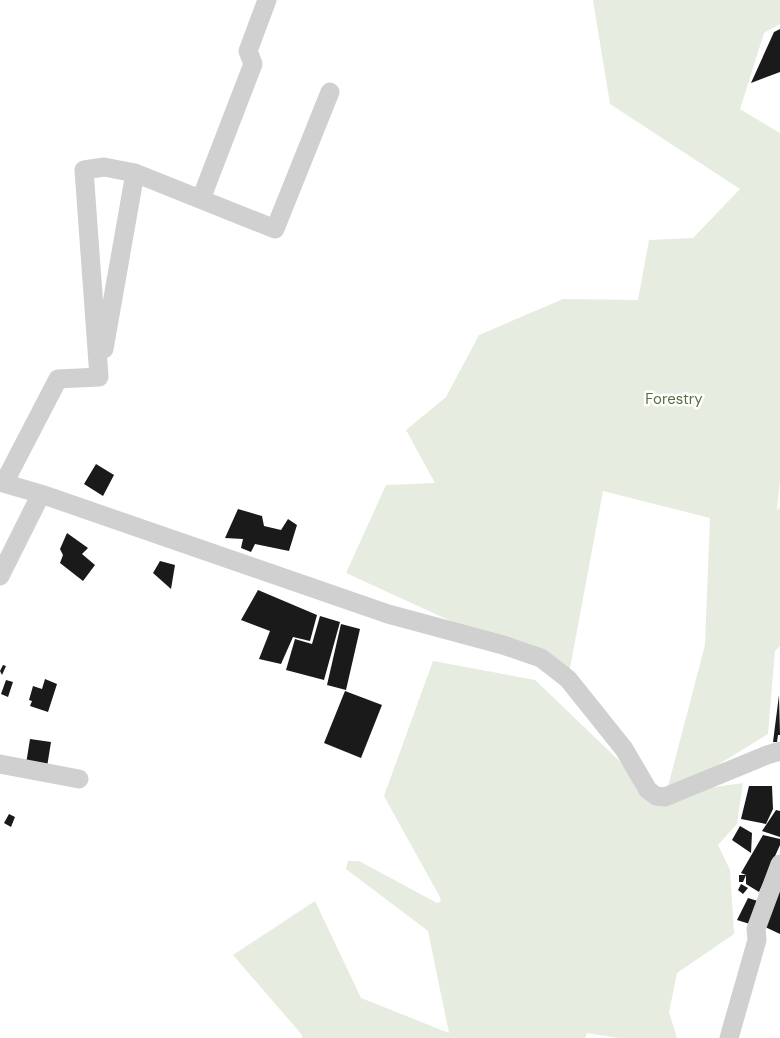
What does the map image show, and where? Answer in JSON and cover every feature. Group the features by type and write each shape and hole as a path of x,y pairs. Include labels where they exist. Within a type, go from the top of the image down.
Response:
{"street":[{"path":"201,199 253,64 248,51 268,0"},
{"path":"99,378 84,170 104,167 135,173 274,229 330,92"},
{"path":"99,378 135,173"},
{"path":"99,378 58,379 2,482 388,614 503,645 541,658 568,679 624,749 648,790 656,796 665,797 780,751"},
{"path":"0,576 41,494"},
{"path":"0,764 79,779"},
{"path":"729,1038 757,940 756,929 780,864"}],"green space":[{"name":"Forestry","path":"593,0 780,0 780,24 764,33 740,109 780,133 780,479 777,511 780,507 780,646 775,651 768,734 672,793 743,783 737,824 718,845 730,870 734,934 677,973 669,1012 677,1038 619,1038 587,1033 585,1038 302,1038 302,1035 233,955 315,901 361,998 449,1033 428,931 346,869 348,861 359,861 437,903 440,902 441,899 384,796 433,661 535,680 656,796 666,794 705,645 710,518 603,491 568,679 503,645 346,573 386,485 435,483 406,430 446,397 479,335 563,299 638,300 649,240 693,238 740,189 610,104"}],"building":[{"path":"780,29 780,72 751,83 774,32"},
{"path":"96,464 114,475 103,496 84,484"},
{"path":"238,509 262,516 264,526 281,530 288,519 297,525 289,551 255,544 251,552 241,548 243,539 225,538"},
{"path":"67,533 88,548 82,554 95,565 83,581 60,563 63,555 60,549"},
{"path":"160,561 175,565 171,589 153,573"},
{"path":"258,590 317,615 310,641 293,637 281,664 259,659 270,631 241,620"},
{"path":"320,616 340,622 324,680 286,670 295,639 312,644"},
{"path":"341,624 360,629 346,690 327,685"},
{"path":"3,665 6,666 2,675 0,671"},
{"path":"45,679 57,684 48,712 30,706 32,701 29,700 33,686 42,689"},
{"path":"6,680 13,682 8,697 1,694"},
{"path":"345,691 382,705 361,758 324,743"},
{"path":"779,695 780,735 778,735 777,742 773,742"},
{"path":"30,739 51,742 47,767 26,764"},
{"path":"749,786 772,786 773,809 766,824 741,819"},
{"path":"776,810 780,811 780,837 762,831"},
{"path":"9,814 15,817 11,827 4,823"},
{"path":"740,826 752,833 751,853 732,840"},
{"path":"763,835 780,839 780,845 759,892 746,884 746,875 741,873"},
{"path":"739,875 746,875 743,882 739,882"},
{"path":"780,882 780,934 759,924"},
{"path":"741,884 748,888 743,894 738,890"},
{"path":"748,898 761,902 753,925 737,920"}]}
